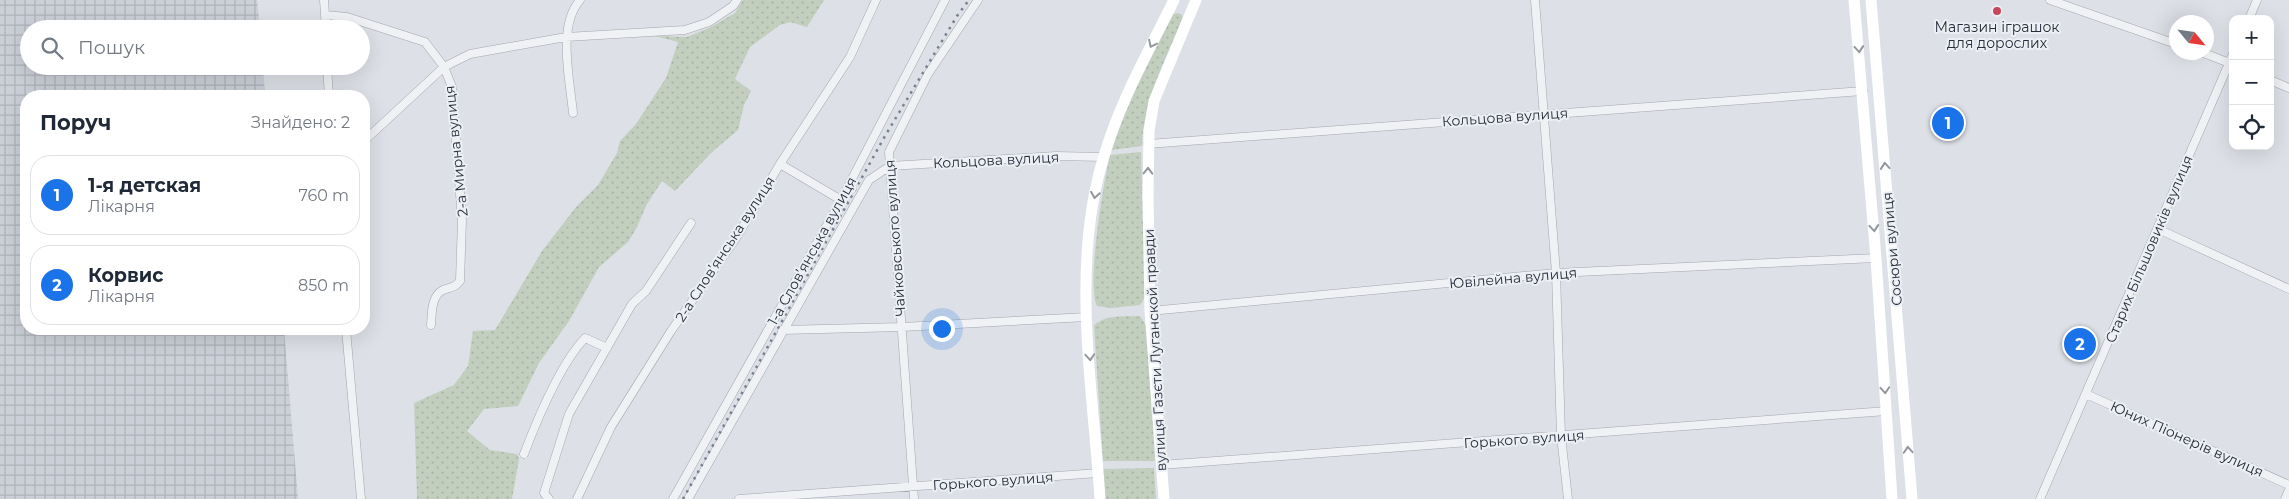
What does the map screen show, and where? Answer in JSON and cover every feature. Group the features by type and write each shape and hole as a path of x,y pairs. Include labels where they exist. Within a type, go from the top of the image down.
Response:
{"street":[{"path":"324,0 325,20"},
{"path":"573,113 566,37 573,8 580,0"},
{"path":"370,135 444,67 470,54 566,37 685,30 709,22 733,6 737,0"},
{"name":"2-а Слов’янська вулиця","path":"577,499 611,427 670,331 736,238 780,164 850,56 876,0"},
{"name":"1-а Слов’янська вулиця","path":"673,499 841,200 945,0"},
{"name":"Чайковського вулиця","path":"914,499 889,152 900,126 928,74 978,0"},
{"path":"1100,499 1087,318 1088,248 1095,190 1103,157 1121,108 1174,0"},
{"name":"вулиця Газєти Луганской правди","path":"1164,499 1150,311 1148,144 1154,101 1196,0"},
{"path":"1535,0 1556,273 1561,436 1568,499"},
{"name":"Сосюри вулиця","path":"1854,0 1876,258 1892,499"},
{"name":"Сосюри вулиця","path":"1871,0 1912,499"},
{"path":"2050,0 2169,42"},
{"path":"2250,15 2257,0"},
{"name":"2-а Мирна вулиця","path":"325,15 355,20"},
{"name":"2-а Мирна вулиця","path":"370,25 425,42 444,67 452,87 463,236 460,281 456,286 441,291 436,296 432,309 431,325"},
{"path":"2214,57 2229,62"},
{"name":"Старих Більшовиків вулиця","path":"2040,499 2229,68"},
{"path":"328,75 329,90"},
{"path":"2274,82 2289,88"},
{"name":"Кольцова вулиця","path":"1148,144 1863,91"},
{"name":"Кольцова вулиця","path":"890,166 1056,156 1103,157"},
{"path":"780,164 841,200"},
{"path":"688,499 782,330 869,180 890,166"},
{"path":"549,499 544,493 569,414 632,304 646,291 691,223"},
{"path":"2158,229 2289,289"},
{"name":"Ювілейна вулиця","path":"1150,311 1556,273 1876,258"},
{"path":"782,330 902,327 1087,318"},
{"path":"347,335 361,499"},
{"path":"524,454 536,423 574,349 585,338 607,348"},
{"name":"Юних Піонерів вулиця","path":"2086,394 2289,484"},
{"name":"Горького вулиця","path":"1162,466 1887,411"},
{"name":"Горького вулиця","path":"739,499 1098,473"},
{"path":"2285,499 2289,490"}],"shaded area":[{"path":"0,0 257,0 259,20 20,20 20,75 264,75 265,90 20,90 20,335 284,335 298,499 0,499"}],"green space":[{"path":"743,0 824,0 807,27 790,22 780,25 750,47 735,79 751,91 744,105 738,130 711,153 675,191 662,181 647,204 628,242 599,267 569,321 539,363 518,406 484,409 467,431 490,450 517,454 519,459 512,499 417,499 414,403 454,385 468,366 473,331 495,330 542,251 576,207 598,185 617,153 620,141 636,124 666,78 678,42 655,36 687,37 709,28 735,13"},
{"path":"1178,13 1182,15 1183,20 1156,81 1147,113 1142,146 1112,150 1132,97 1173,14"},
{"path":"1141,152 1145,297 1140,305 1111,308 1097,306 1094,295 1094,277 1097,232 1110,155"},
{"path":"1140,316 1147,327 1155,461 1103,461 1094,326 1098,322 1109,318"},
{"path":"1154,468 1156,499 1105,499 1103,469"}],"railway":[{"path":"683,499 885,136 957,16 969,0"}],"place":[{"name":"Магазин іграшок для дорослих","path":"1997,11"},
{"name":"1-я детская","path":"1948,123"},
{"name":"Корвис","path":"2080,344"}]}
